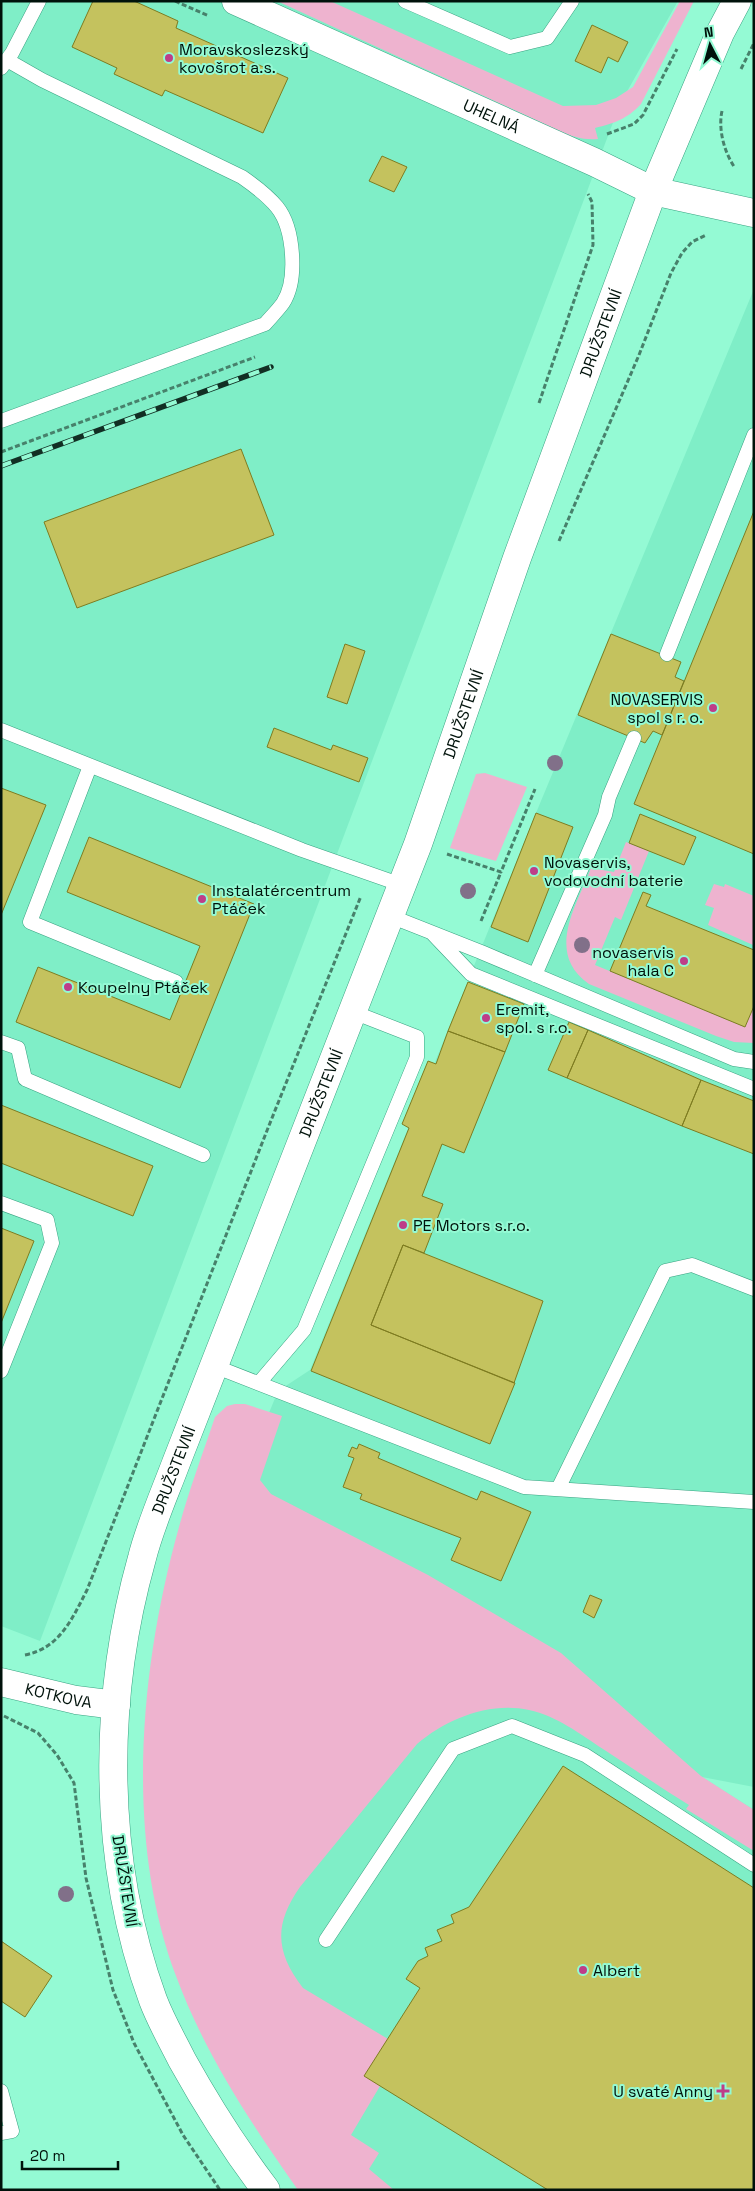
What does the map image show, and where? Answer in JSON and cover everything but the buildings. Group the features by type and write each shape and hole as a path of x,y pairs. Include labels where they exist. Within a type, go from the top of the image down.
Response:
{"main road":[{"name":"UHELNÁ","path":"236,1 594,162 653,191 754,213"},
{"name":"DRUŽSTEVNÍ","path":"266,2190 239,2155 201,2094 154,2001 136,1942 124,1889 114,1784 116,1705 122,1653 142,1557 214,1366 418,844 517,558 653,191 720,33 737,1"},
{"name":"KOTKOVA","path":"1,1682 76,1700 116,1705"}],"lane":[{"path":"1,421 266,324 284,302 294,271 288,234 279,209 262,191 242,177 42,80 4,64 39,1"},
{"path":"405,1 510,47 546,38 572,1"},
{"path":"667,654 754,434"},
{"path":"1,730 402,886"},
{"path":"535,975 605,815 609,797 634,738"},
{"path":"90,766 30,922 176,982"},
{"path":"390,916 429,930 734,1059 754,1062"},
{"path":"429,930 471,974 754,1089"},
{"path":"259,1383 304,1330 417,1057 417,1037 353,1012"},
{"path":"1,1042 18,1048 25,1079 203,1155"},
{"path":"1,1203 47,1220 52,1243 1,1371"},
{"path":"558,1489 665,1271 692,1265 754,1289"},
{"path":"214,1366 524,1487 754,1502"},
{"path":"326,1940 453,1749 512,1726 585,1755 754,1865"},
{"path":"1,2091 12,2131 1,2133"}],"path":[{"path":"175,1 211,18"},
{"path":"738,75 754,42"},
{"path":"536,413 593,245 592,202 583,185 605,135 634,124 643,115 680,43"},
{"path":"722,109 721,133 735,168"},
{"path":"556,546 635,364 671,273 682,253 692,242 713,234"},
{"path":"1,452 255,357"},
{"path":"481,921 534,789"},
{"path":"418,844 501,872"},
{"path":"18,1656 37,1652 54,1642 67,1628 88,1590 268,1128 370,875"}],"shaded area":[{"path":"1,1 678,1 620,104 40,1641 1,1626"},
{"path":"277,1 330,1 563,106 596,105 616,98 633,87 680,1 694,1 641,104 620,120 595,128 598,139 593,139 578,138 565,133"},
{"path":"754,289 754,1787 702,1777 754,1810 754,2190 367,2190 212,1910 219,1534 278,1391 310,1370 536,813"},
{"path":"485,773 527,787 496,861 450,848 476,774"},
{"path":"626,842 649,851 621,920 615,917 595,965 745,1027 754,1006 754,1043 734,1042 716,1036 589,984 576,972 569,958 566,944 572,914 591,868 614,872"},
{"path":"714,884 724,887 725,884 754,896 753,945 708,925 714,908 705,905"},
{"path":"245,1404 282,1416 260,1480 271,1494 428,1575 561,1653 701,1776 754,1810 754,1851 686,1809 689,1805 577,1732 559,1721 529,1710 499,1708 469,1714 441,1727 417,1744 300,1887 286,1913 281,1938 287,1962 303,1988 388,2039 380,2086 351,2135 379,2153 369,2169 394,2190 298,2190 246,2113 201,2033 176,1976 160,1923 149,1867 144,1810 143,1752 147,1694 155,1636 179,1527 215,1417 227,1406"}],"railway":[{"path":"1,466 271,367"}],"place":[{"name":"Moravskoslezský kovošrot a.s.","path":"169,58"},
{"name":"NOVASERVIS spol s r. o.","path":"713,708"},
{"name":"Novaservis, vodovodní baterie","path":"534,871"},
{"name":"Instalatércentrum Ptáček","path":"202,899"},
{"name":"novaservis hala C","path":"684,961"},
{"name":"Koupelny Ptáček","path":"68,987"},
{"name":"Eremit, spol. s r.o.","path":"486,1018"},
{"name":"PE Motors s.r.o.","path":"403,1225"},
{"name":"Albert","path":"583,1970"},
{"name":"U svaté Anny","path":"723,2091"}]}
